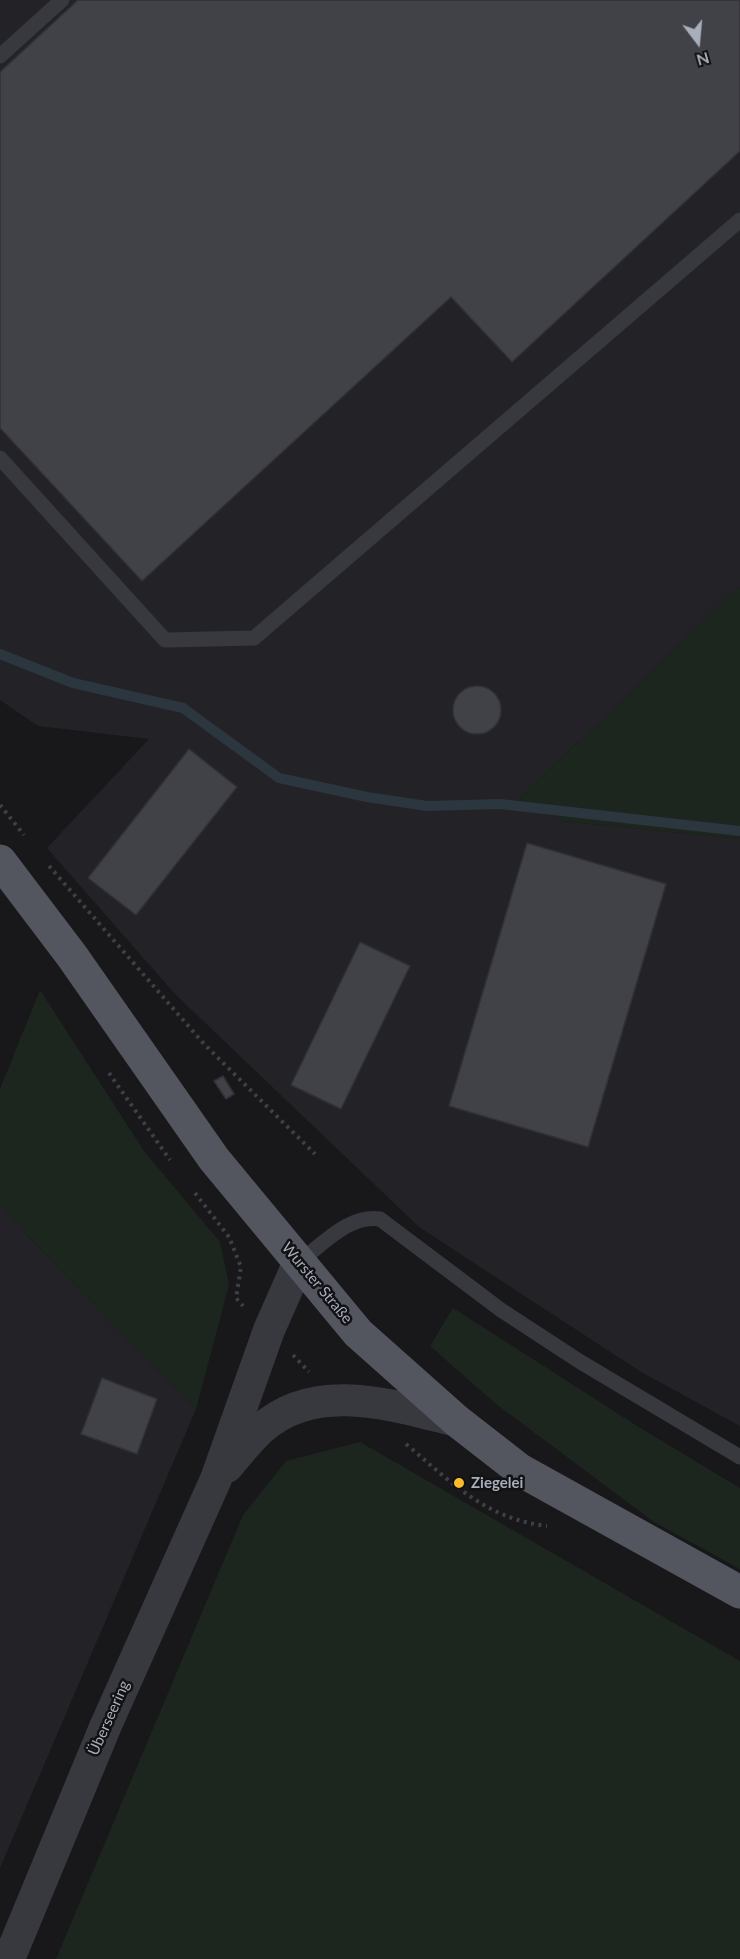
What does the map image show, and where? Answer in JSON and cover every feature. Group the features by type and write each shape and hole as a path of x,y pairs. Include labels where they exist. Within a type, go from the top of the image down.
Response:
{"main road":[{"name":"Wurster Straße","path":"0,861 72,956 214,1159 358,1333 457,1421 520,1470 740,1592"}],"street":[{"name":"Überseering","path":"9,1959 106,1725 216,1479 269,1330 299,1262"},
{"name":"Überseering","path":"216,1479 263,1428 300,1407 334,1398 398,1406 457,1421"}],"lane":[{"path":"0,56 62,0"},
{"path":"0,458 165,640 254,638 740,220"},
{"path":"299,1262 351,1222 367,1217 380,1219 501,1310 598,1373 740,1457"}],"path":[{"path":"0,805 28,841"},
{"path":"43,859 204,1044 315,1154"}],"shaded area":[{"path":"0,0 740,0 740,586 519,799 562,821 740,839 740,1426 641,1372 419,1227 175,994 47,848 149,739 38,726 0,700"},
{"path":"740,586 740,839 561,821 519,799"},
{"path":"40,990 144,1151 220,1242 229,1285 196,1409 0,1207 0,1089"},
{"path":"0,1207 196,1409 0,1868"},
{"path":"453,1308 642,1429 740,1488 740,1569 654,1522 496,1404 430,1346"},
{"path":"360,1442 740,1661 740,1959 56,1959 243,1515 286,1461"}],"building":[{"path":"78,0 740,0 740,151 512,362 451,297 142,581 0,428 0,72"},
{"path":"477,686 494,693 501,710 494,727 477,734 460,727 453,710 460,693"},
{"path":"189,749 237,787 136,915 88,878"},
{"path":"527,843 666,884 588,1147 449,1106"},
{"path":"360,942 410,966 341,1109 291,1085"},
{"path":"223,1076 234,1094 226,1099 214,1081"},
{"path":"102,1378 157,1399 137,1454 81,1434"}],"waterway":[{"path":"0,654 73,683 183,708 279,778 367,797 427,806 500,804 740,831"}],"place":[{"name":"Ziegelei","path":"459,1483"}]}
